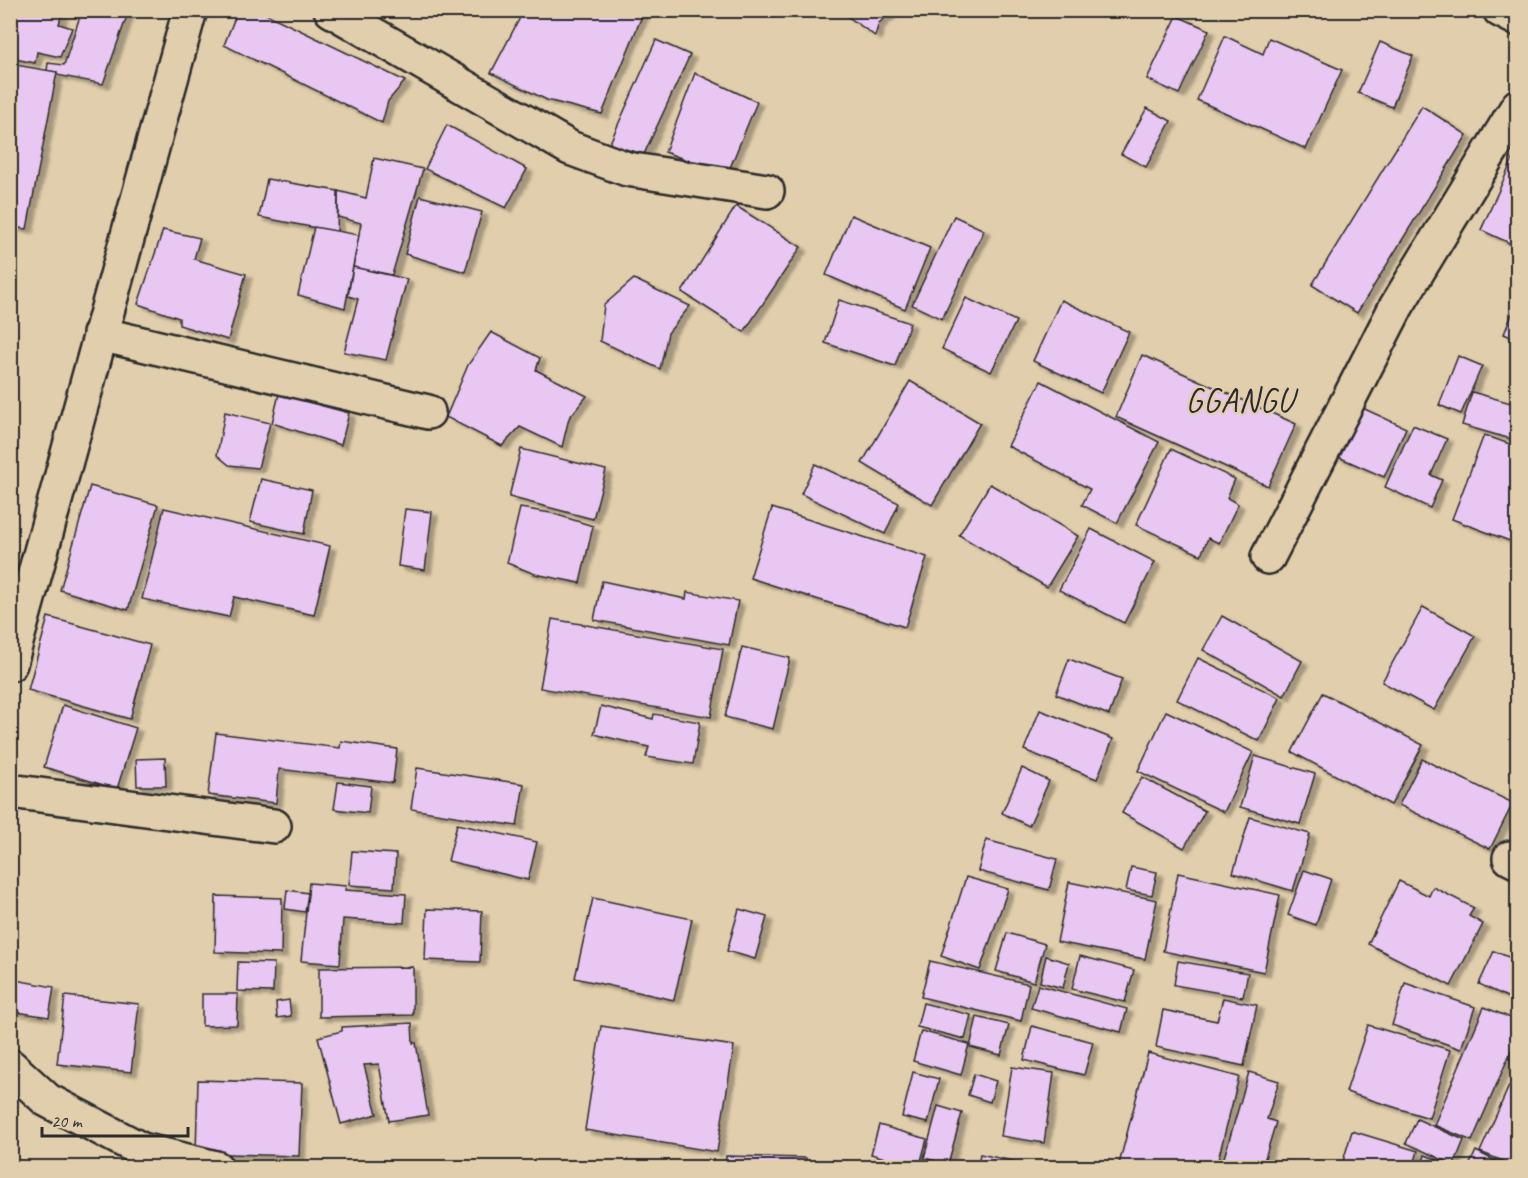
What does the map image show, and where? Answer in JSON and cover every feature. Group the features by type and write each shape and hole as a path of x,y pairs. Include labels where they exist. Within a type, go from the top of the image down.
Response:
{"street":[{"path":"10,664 190,10"},
{"path":"331,10 570,148 627,169 767,191"},
{"path":"1500,10 1518,19"},
{"path":"1268,557 1396,307 1518,106"},
{"path":"100,334 428,412"},
{"path":"10,791 274,826"},
{"path":"10,1066 47,1100 142,1150 216,1167"}],"building":[{"path":"10,10 63,10 59,24 72,28 60,57 37,52 35,63 10,58"},
{"path":"82,10 129,10 103,84 47,71 48,63 64,65"},
{"path":"238,10 258,10 405,81 388,101 382,123 224,45"},
{"path":"524,10 644,11 602,114 547,100 491,73"},
{"path":"839,10 894,10 879,23 875,36"},
{"path":"1177,16 1209,30 1179,94 1147,79"},
{"path":"1225,36 1263,54 1269,38 1342,70 1306,149 1197,100"},
{"path":"656,40 690,55 644,154 609,145"},
{"path":"1380,42 1413,56 1392,107 1358,93"},
{"path":"10,64 57,72 27,229 10,227"},
{"path":"695,73 757,102 727,175 665,152"},
{"path":"1422,106 1467,135 1357,313 1312,285"},
{"path":"1147,108 1171,121 1146,167 1121,154"},
{"path":"447,125 527,169 506,208 425,169"},
{"path":"1518,151 1518,247 1481,230"},
{"path":"374,158 423,169 392,275 353,267 361,223 338,217 338,191 366,198"},
{"path":"267,179 338,191 337,232 259,217"},
{"path":"420,196 482,212 465,272 405,254"},
{"path":"736,206 801,247 744,332 682,292"},
{"path":"851,215 930,248 905,309 826,275"},
{"path":"954,216 984,230 942,319 912,305"},
{"path":"314,227 359,235 345,308 298,295"},
{"path":"163,230 200,238 194,259 246,274 228,340 179,325 179,318 138,304"},
{"path":"353,267 407,279 386,360 344,352 358,299 348,296"},
{"path":"634,279 690,306 668,333 660,369 600,341 604,305"},
{"path":"966,298 1016,321 991,372 942,349"},
{"path":"1518,299 1518,340 1504,334"},
{"path":"839,300 910,323 895,366 825,343"},
{"path":"1061,300 1129,332 1101,393 1033,361"},
{"path":"491,332 540,358 536,370 587,396 569,418 562,447 520,427 502,446 446,417 468,365"},
{"path":"1142,355 1296,424 1268,486 1116,417"},
{"path":"1458,356 1482,366 1461,414 1439,405"},
{"path":"910,381 980,423 932,505 862,463"},
{"path":"1041,381 1159,442 1117,523 1082,505 1090,489 1008,446"},
{"path":"1472,392 1518,405 1518,441 1462,425"},
{"path":"279,394 349,413 341,445 272,423"},
{"path":"1356,405 1406,428 1384,477 1334,455"},
{"path":"225,412 270,423 258,468 229,465 217,455"},
{"path":"1413,425 1447,439 1431,475 1442,480 1430,508 1385,487"},
{"path":"1484,435 1518,447 1518,536 1515,543 1452,519"},
{"path":"521,449 606,470 593,519 509,497"},
{"path":"1171,449 1235,479 1227,498 1238,504 1219,543 1208,538 1201,555 1136,525"},
{"path":"815,464 899,503 885,534 801,494"},
{"path":"261,479 312,490 304,534 250,522"},
{"path":"990,484 1078,536 1047,587 959,535"},
{"path":"90,486 158,505 128,610 60,590"},
{"path":"164,508 330,546 314,615 234,597 229,617 142,599"},
{"path":"520,508 551,513 593,526 580,583 535,574 507,563"},
{"path":"772,508 927,557 905,627 750,578"},
{"path":"405,509 432,512 425,570 398,566"},
{"path":"1091,529 1155,562 1124,623 1059,590"},
{"path":"602,581 686,599 687,592 738,601 729,645 594,620"},
{"path":"1423,607 1475,636 1434,710 1382,682"},
{"path":"1222,616 1302,661 1284,696 1203,650"},
{"path":"48,617 150,645 130,719 28,690"},
{"path":"552,619 723,649 711,717 540,688"},
{"path":"742,647 790,658 773,729 725,717"},
{"path":"1198,658 1280,698 1259,741 1177,700"},
{"path":"1069,659 1122,679 1109,715 1056,694"},
{"path":"1323,693 1423,745 1391,805 1292,752"},
{"path":"63,705 136,728 117,789 44,767"},
{"path":"601,706 653,719 654,714 700,722 693,764 646,757 649,747 594,734"},
{"path":"1040,710 1113,739 1097,779 1024,750"},
{"path":"1166,711 1253,752 1224,812 1138,771"},
{"path":"216,733 340,748 341,741 397,749 393,783 279,769 276,803 208,795"},
{"path":"1255,756 1315,774 1300,824 1240,807"},
{"path":"165,758 166,786 137,786 136,759"},
{"path":"1422,759 1513,803 1490,849 1399,805"},
{"path":"417,768 524,784 517,826 411,809"},
{"path":"1022,768 1049,781 1029,826 1002,813"},
{"path":"1142,777 1205,811 1184,848 1122,813"},
{"path":"338,782 371,786 368,813 334,809"},
{"path":"1250,817 1310,834 1293,891 1233,873"},
{"path":"457,824 537,842 528,880 448,861"},
{"path":"986,840 1057,859 1049,890 978,871"},
{"path":"352,851 396,854 394,888 349,885"},
{"path":"1131,867 1157,872 1152,895 1126,890"},
{"path":"1304,870 1331,879 1316,925 1288,915"},
{"path":"1178,873 1280,895 1264,972 1163,951"},
{"path":"966,877 1008,889 980,970 941,956"},
{"path":"1399,881 1429,896 1433,887 1474,908 1469,916 1483,924 1451,986 1368,944"},
{"path":"1069,882 1157,900 1145,959 1057,942"},
{"path":"309,883 346,886 345,890 406,894 404,923 343,919 340,964 301,961"},
{"path":"287,890 308,893 305,912 285,909"},
{"path":"216,896 282,898 281,954 215,952"},
{"path":"593,898 692,919 674,1000 575,978"},
{"path":"427,909 482,911 480,962 425,960"},
{"path":"739,909 767,917 755,959 727,951"},
{"path":"1007,933 1045,944 1034,982 996,971"},
{"path":"1494,951 1518,961 1518,1002 1479,984"},
{"path":"1046,956 1069,963 1063,988 1040,982"},
{"path":"1080,956 1134,970 1125,1002 1072,989"},
{"path":"930,961 1029,984 1021,1021 921,997"},
{"path":"1178,961 1248,973 1243,997 1174,985"},
{"path":"238,962 274,963 273,992 237,991"},
{"path":"413,967 413,1015 319,1017 319,968"},
{"path":"10,979 54,987 49,1017 10,1011"},
{"path":"1405,983 1475,1007 1461,1049 1392,1025"},
{"path":"1038,985 1127,1009 1121,1032 1031,1008"},
{"path":"202,994 238,994 237,1025 202,1026"},
{"path":"65,996 139,1004 131,1072 57,1064"},
{"path":"1223,998 1257,1005 1244,1066 1156,1047 1163,1010 1217,1021"},
{"path":"289,1000 291,1016 277,1018 276,1002"},
{"path":"923,1003 971,1015 965,1039 917,1027"},
{"path":"1484,1007 1518,1021 1518,1035 1472,1141 1434,1125"},
{"path":"977,1017 1009,1025 1001,1055 970,1047"},
{"path":"412,1023 413,1043 416,1043 428,1115 389,1121 379,1064 364,1065 377,1114 341,1124 318,1037 342,1031 342,1027"},
{"path":"1368,1025 1450,1050 1429,1118 1346,1092"},
{"path":"601,1026 734,1046 717,1152 585,1130"},
{"path":"1032,1026 1093,1042 1084,1075 1024,1060"},
{"path":"921,1031 969,1044 961,1075 913,1061"},
{"path":"1148,1053 1239,1077 1216,1168 1118,1168"},
{"path":"1012,1067 1054,1073 1044,1143 1001,1136"},
{"path":"913,1072 939,1079 928,1123 902,1117"},
{"path":"1249,1072 1279,1081 1267,1119 1276,1122 1262,1168 1221,1168"},
{"path":"974,1074 996,1081 990,1102 968,1095"},
{"path":"198,1080 302,1083 299,1156 196,1153"},
{"path":"1509,1086 1518,1089 1518,1167 1480,1152"},
{"path":"938,1106 962,1113 948,1164 924,1158"},
{"path":"1417,1119 1464,1140 1454,1165 1406,1143"},
{"path":"879,1125 927,1139 919,1168 871,1154"},
{"path":"1352,1131 1418,1151 1413,1168 1341,1168"},
{"path":"1476,1151 1509,1168 1468,1168"},
{"path":"980,1154 1045,1168 977,1168"},
{"path":"1425,1155 1453,1166 1452,1168 1421,1168"},
{"path":"726,1156 806,1158 806,1168 725,1168"}],"district":[{"name":"GGANGU","path":"1240,400"}]}
